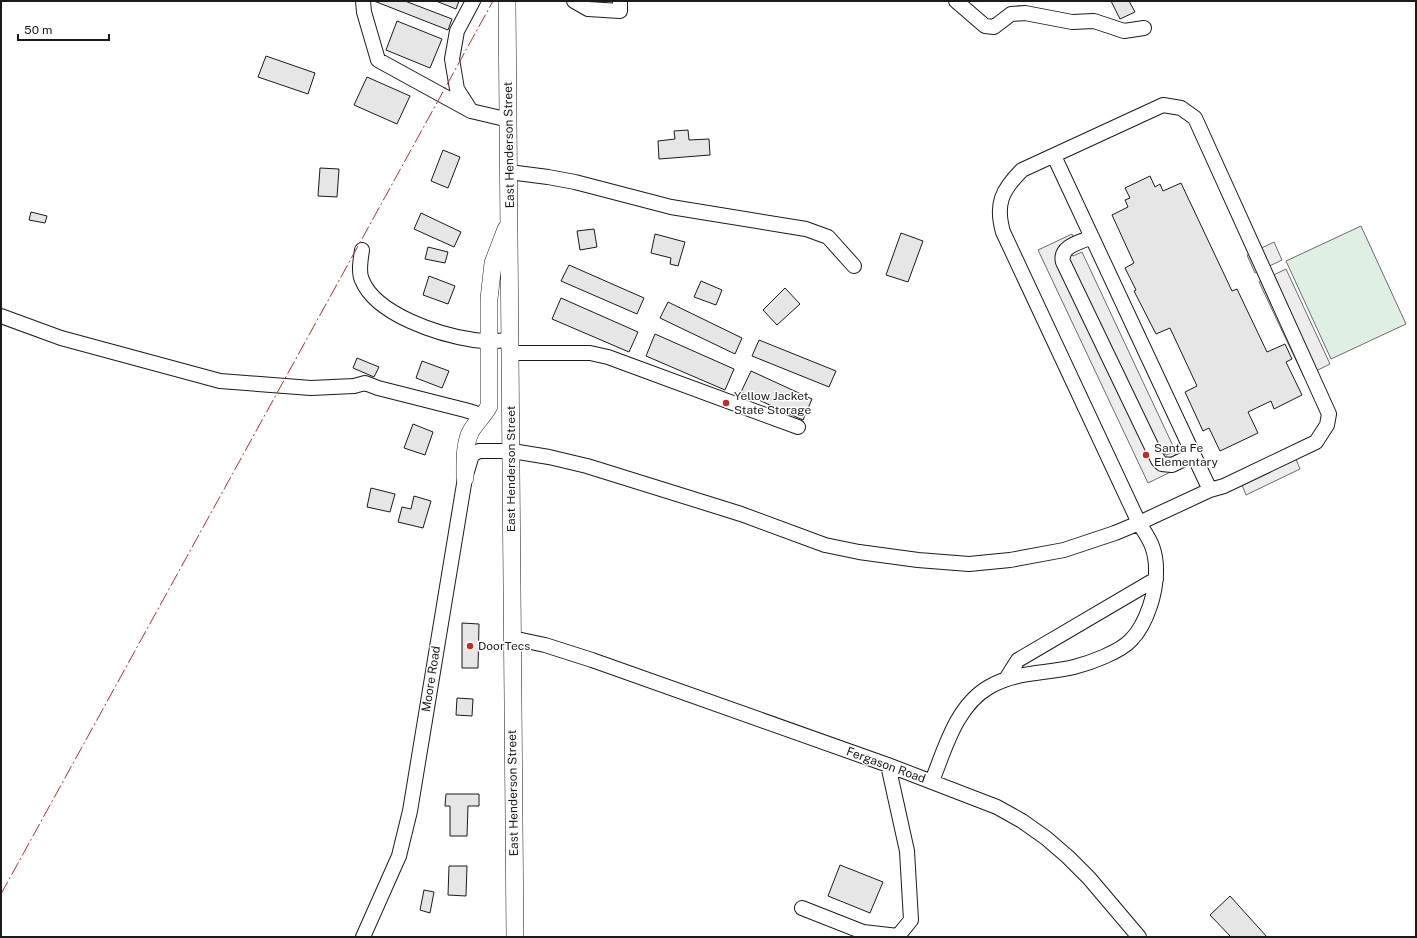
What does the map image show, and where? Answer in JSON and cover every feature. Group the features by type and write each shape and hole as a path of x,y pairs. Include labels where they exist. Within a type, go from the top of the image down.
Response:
{"main road":[{"name":"East Henderson Street","path":"507,1 515,937"},
{"path":"465,478 466,448 470,432 489,406 488,298 493,263 510,221"}],"street":[{"path":"363,1 364,12 378,60 472,111 508,120"},
{"path":"472,1 457,31 452,59 457,89 472,111"},
{"path":"574,1 588,9 620,11 620,1"},
{"path":"956,1 985,26 994,27 1011,14 1026,13 1072,22 1094,21 1124,31 1144,28"},
{"name":"Moore Road","path":"363,937 399,856 410,811 465,478 472,455 479,450 512,452 549,457 587,466 741,514 825,545 859,552 918,560 969,564 1010,560 1064,550 1115,533 1139,523 1210,490 1224,486 1316,442 1327,424 1329,414 1195,118 1181,108 1163,105 1022,170 1006,187 998,208 999,220 1010,247 1139,523 1152,547 1156,579 1153,596 1145,618 1130,641 1111,654 1074,667 1029,673 1006,679 988,688 968,706 952,730 932,781"},
{"path":"1054,156 1210,490"},
{"path":"509,172 568,181 671,207 806,229 828,237 854,266"},
{"path":"1092,237 1066,249 1063,253 1063,262 1158,460 1162,464 1172,465 1193,455"},
{"path":"362,250 361,279 369,292 383,305 396,313 440,333 476,341 489,341 511,347 590,353 608,357 798,427"},
{"path":"1,316 61,338 220,381 311,388 354,386 365,383 378,388 475,413 480,418"},
{"path":"1006,679 1018,660 1156,579"},
{"name":"Fergason Road","path":"512,638 545,645 592,660 888,765 997,807 1022,821 1046,838 1089,878 1139,937"},
{"path":"802,908 864,932 898,936 911,920 907,851 888,765"}],"green space":[{"path":"1361,226 1406,324 1331,359 1286,261"}],"shaded area":[{"path":"1072,234 1079,249 1071,254 1073,256 1082,252 1174,448 1164,454 1166,455 1174,452 1181,467 1148,483 1038,250"},
{"path":"1274,242 1282,260 1255,273 1247,255"},
{"path":"1286,269 1330,364 1304,377 1259,282"},
{"path":"1296,459 1300,469 1246,495 1242,485"}],"building":[{"path":"374,1 405,1 452,19 448,30"},
{"path":"436,1 459,1 456,9"},
{"path":"1111,1 1129,1 1135,12 1120,19"},
{"path":"397,21 442,39 430,68 386,50"},
{"path":"266,56 315,73 308,94 258,77"},
{"path":"367,77 410,96 397,124 354,105"},
{"path":"688,130 689,140 709,139 710,155 659,159 658,141 675,139 674,131"},
{"path":"443,150 460,157 448,188 431,181"},
{"path":"320,168 339,169 337,197 318,196"},
{"path":"1150,176 1155,187 1160,184 1163,191 1181,183 1232,291 1237,289 1267,352 1285,344 1292,359 1286,362 1302,395 1274,409 1271,401 1248,412 1258,433 1220,451 1209,428 1203,431 1185,392 1197,386 1170,328 1156,334 1134,291 1136,290 1125,268 1134,263 1112,215 1128,207 1125,200 1130,198 1125,188"},
{"path":"31,212 47,216 45,223 29,220"},
{"path":"421,213 461,232 454,247 414,229"},
{"path":"594,229 597,247 580,250 577,231"},
{"path":"901,233 923,241 908,282 886,275"},
{"path":"655,234 685,242 678,266 670,264 671,258 651,253"},
{"path":"428,247 448,252 445,263 425,259"},
{"path":"569,265 644,298 637,314 561,281"},
{"path":"429,276 455,286 448,304 423,295"},
{"path":"701,281 722,290 716,305 694,297"},
{"path":"785,288 800,304 777,325 763,310"},
{"path":"561,298 638,332 629,352 552,319"},
{"path":"668,302 742,338 735,354 660,318"},
{"path":"655,334 734,369 725,390 646,356"},
{"path":"759,340 836,371 829,387 752,356"},
{"path":"357,358 379,367 374,377 353,368"},
{"path":"422,361 449,371 442,388 416,378"},
{"path":"751,371 812,399 803,420 741,392"},
{"path":"413,424 433,432 425,455 404,448"},
{"path":"371,488 395,494 390,512 367,507"},
{"path":"414,496 431,501 423,528 398,522 402,507 411,509"},
{"name":"DoorTecs","path":"462,623 479,624 478,668 462,668"},
{"path":"457,698 473,699 472,716 456,715"},
{"path":"446,794 479,794 479,806 468,806 467,836 450,836 450,806 445,806"},
{"path":"840,865 883,882 870,913 828,896"},
{"path":"449,866 467,866 466,896 448,895"},
{"path":"424,890 434,892 430,913 420,910"},
{"path":"1230,896 1267,937 1231,937 1210,915"}],"power":[{"path":"1,894 493,1"}],"place":[{"name":"Yellow Jacket State Storage","path":"726,403"},
{"name":"Santa Fe Elementary","path":"1146,455"},
{"name":"DoorTecs","path":"470,646"}]}
